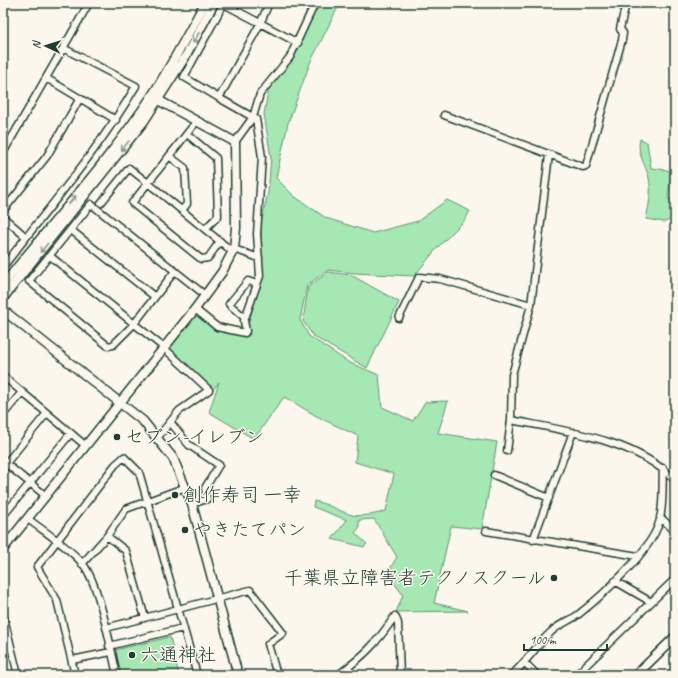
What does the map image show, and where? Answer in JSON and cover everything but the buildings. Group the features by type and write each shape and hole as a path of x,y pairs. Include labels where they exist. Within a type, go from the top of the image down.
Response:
{"street":[{"path":"3,153 89,3"},
{"path":"3,285 152,96 189,34 205,3"},
{"path":"3,298 122,151 158,100 187,54 214,3"},
{"path":"220,98 260,24 269,3"},
{"path":"3,549 121,402 163,347 195,309 222,272 234,250 236,228 236,142 253,117 260,94 290,58 315,3"},
{"path":"444,115 549,155 583,167 586,166 622,40 623,33 620,29 626,3"},
{"path":"195,309 217,327 244,333 245,318 260,276 257,234 262,157 256,119 184,77 224,4 298,43"},
{"path":"3,261 6,263 116,120 136,86 64,48"},
{"path":"46,78 116,120"},
{"path":"3,211 48,156 80,98"},
{"path":"158,100 196,122 236,142"},
{"path":"196,122 132,203 201,258 208,258 220,242"},
{"path":"187,134 216,158 218,216 205,229"},
{"path":"507,451 511,420 512,375 531,305 549,155"},
{"path":"169,156 185,168 187,204 182,210"},
{"path":"101,203 129,168 220,242 234,250 259,258"},
{"path":"175,271 134,324 113,345 108,346 30,281 91,204 175,271 205,295"},
{"path":"3,217 26,237"},
{"path":"71,230 155,297"},
{"path":"50,256 163,347 209,390 179,411 171,423 158,437"},
{"path":"399,318 419,277 440,280 531,305"},
{"path":"245,318 229,304 248,281 257,284"},
{"path":"3,310 121,402 158,437 173,458 192,504 238,675"},
{"path":"3,376 86,446"},
{"path":"3,416 22,392"},
{"path":"46,496 4,464 47,413"},
{"path":"511,420 573,432 608,441 663,468 675,480"},
{"path":"171,423 189,445 219,465 205,488 207,499 192,504"},
{"path":"533,540 573,432"},
{"path":"3,516 71,433"},
{"path":"75,675 57,600 37,568 115,465 124,457 140,472 197,675"},
{"path":"512,675 525,663 551,632 578,615 615,581 638,556 655,532 660,517 663,468"},
{"path":"494,475 549,498"},
{"path":"82,564 107,536 126,509 186,487"},
{"path":"660,517 675,531"},
{"path":"28,519 57,541 82,564 94,585 117,675"},
{"path":"486,531 533,540 638,556"},
{"path":"107,536 126,551 145,618"},
{"path":"576,675 675,579"},
{"path":"615,581 651,602"},
{"path":"106,628 250,590 283,633 268,644 277,675"},
{"path":"3,614 18,675"},
{"path":"338,675 363,657 379,639 395,616 398,623 400,675"},
{"path":"72,660 183,628"},
{"path":"636,675 675,637"},
{"path":"525,663 537,675"}],"green space":[{"path":"318,3 340,3 310,63 288,123 276,178 294,196 326,218 373,233 418,221 447,200 470,211 464,221 439,246 414,276 328,270 307,285 300,320 309,336 348,362 379,375 382,407 413,421 425,402 448,401 438,433 497,442 482,529 451,526 434,603 468,611 396,612 403,595 392,580 391,567 397,557 374,519 359,520 359,528 355,533 367,544 364,547 332,539 347,520 313,507 314,501 358,516 386,511 394,474 355,462 358,436 320,418 284,397 254,439 209,412 219,382 212,391 168,349 196,313 217,330 250,335 248,324 262,280 261,223 268,193 271,158 264,114 270,82 290,61"},
{"path":"640,139 647,142 651,168 671,172 668,199 675,201 675,219 664,222 646,219 650,199 650,183 648,173 640,154"},
{"path":"328,272 351,275 399,302 367,368 313,336 303,321 308,287"},
{"path":"170,637 179,675 121,675 115,650"}],"place":[{"name":"セブン-イレブン","path":"117,437"},
{"name":"創作寿司 一幸","path":"175,495"},
{"name":"やきたてパン","path":"185,530"},
{"name":"千葉県立障害者テクノスクール","path":"554,578"},
{"name":"六通神社","path":"132,655"}]}
